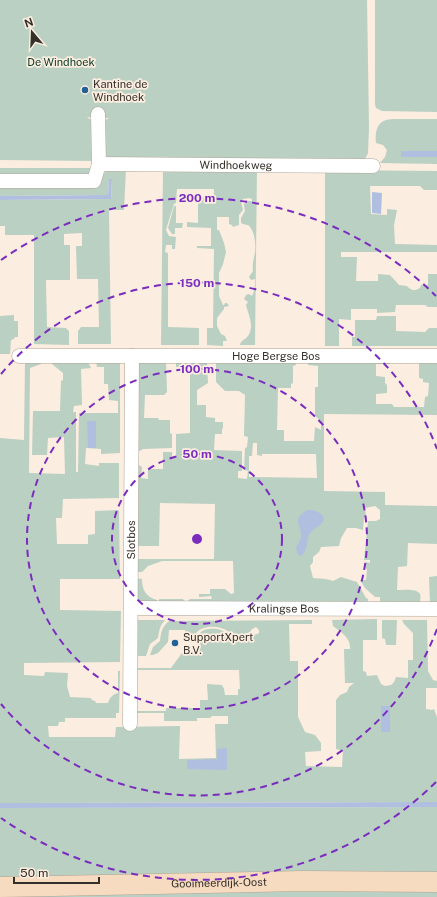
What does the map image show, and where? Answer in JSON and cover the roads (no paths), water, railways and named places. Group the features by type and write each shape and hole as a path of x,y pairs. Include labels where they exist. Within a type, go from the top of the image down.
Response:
{"street":[{"path":"0,181 94,181 99,164 98,114"},
{"name":"Windhoekweg","path":"99,164 373,166"},
{"name":"Hoge Bergse Bos","path":"19,356 437,356"},
{"name":"Slotbos","path":"130,724 132,356"},
{"name":"Kralingse Bos","path":"131,608 437,609"},
{"name":"Gooimeerdijk-Oost","path":"0,887 303,881 437,882"}],"water":[{"path":"401,151 437,151 437,157 401,157"},
{"path":"109,179 112,179 111,199 0,200 0,196 108,195"},
{"path":"372,192 382,193 381,214 372,213"},
{"path":"87,421 96,421 96,448 88,448"},
{"path":"307,510 317,511 324,518 322,523 309,534 306,549 301,556 298,555 296,548 301,536 298,519"},
{"path":"381,706 390,706 390,732 381,732"},
{"path":"227,748 227,770 187,769 187,760 217,759 217,749"},
{"path":"437,802 437,807 0,808 0,803"}],"place":[{"name":"Kantine de Windhoek","path":"85,90"},
{"name":"SupportXpert B.V.","path":"175,643"}],"park label":[{"name":"De Windhoek","path":"61,62"}]}
